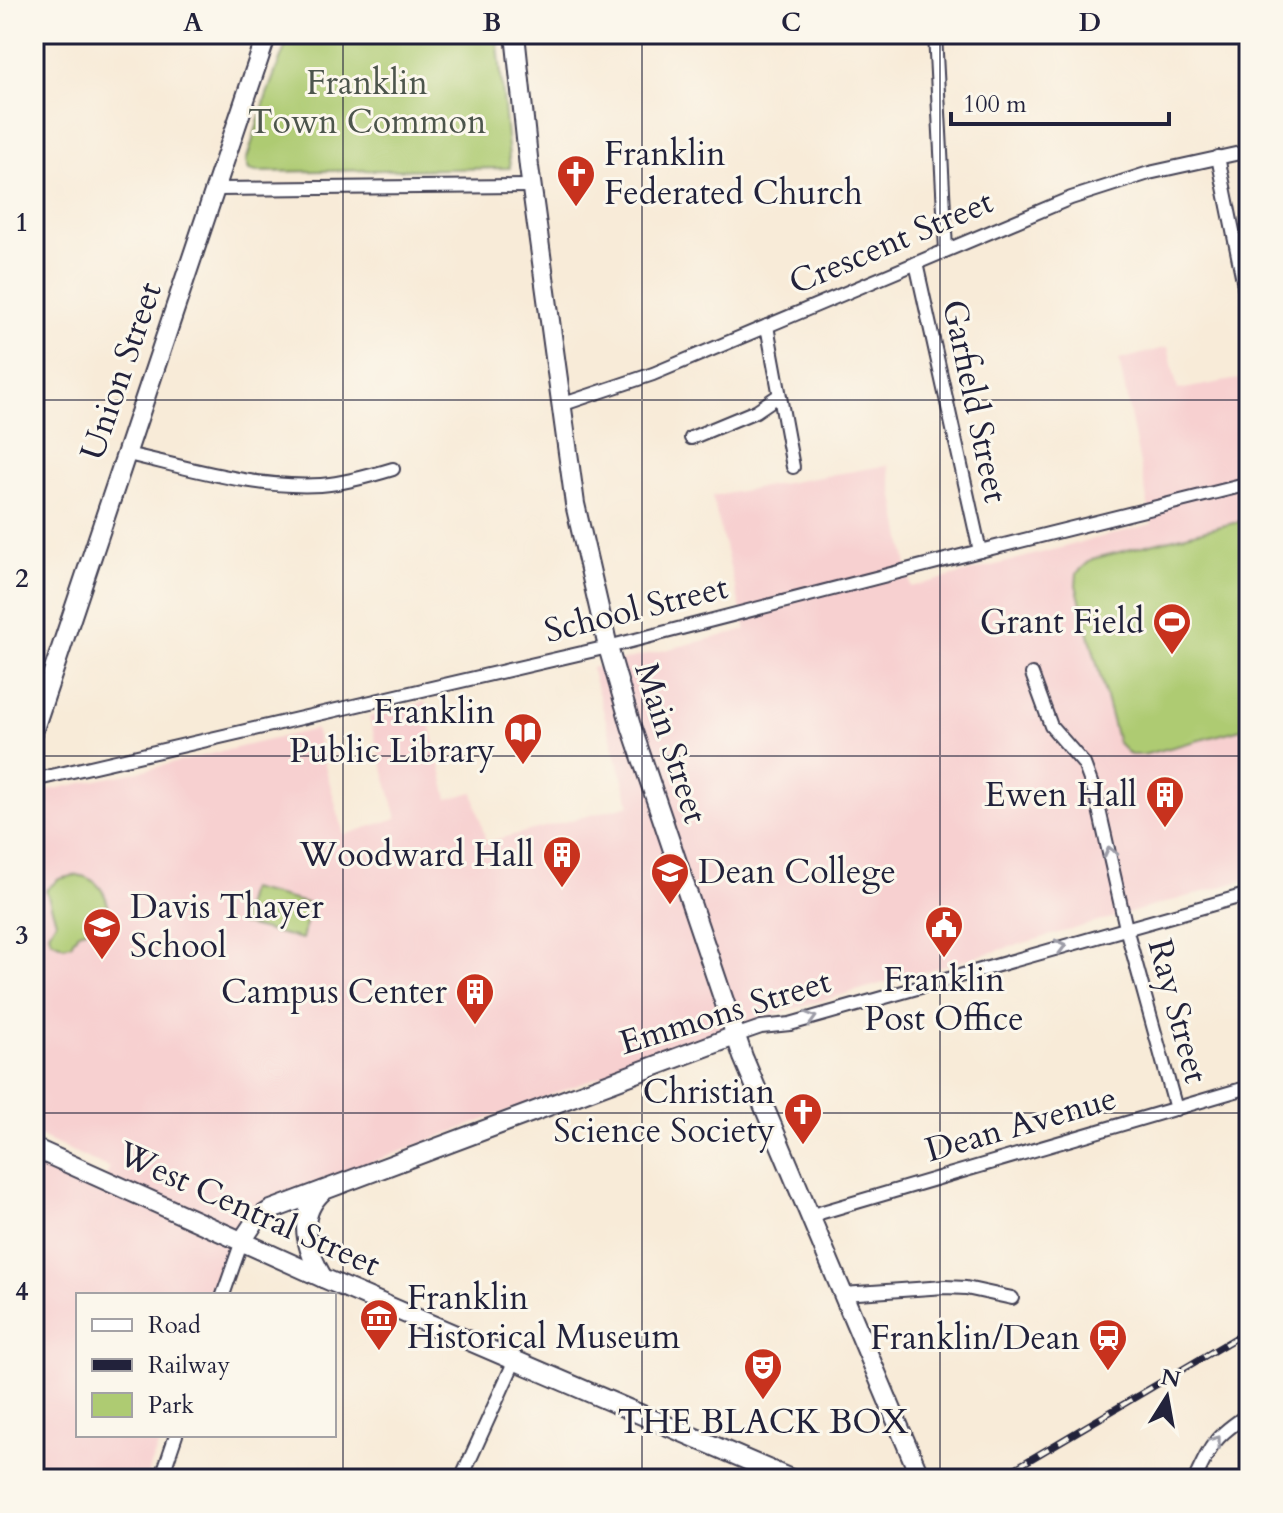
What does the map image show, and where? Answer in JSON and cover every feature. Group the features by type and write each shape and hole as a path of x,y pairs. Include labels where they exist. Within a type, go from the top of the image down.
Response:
{"main road":[{"name":"Union Street","path":"34,729 102,521 218,189 267,34"},
{"name":"Main Street","path":"515,34 532,186 578,522 608,647 631,726 735,1036 921,1479"},
{"name":"Emmons Street","path":"242,1241 262,1215 735,1036"},
{"name":"West Central Street","path":"34,1148 323,1278 791,1479"},
{"path":"323,1191 310,1207 305,1225 311,1253 323,1278"},
{"path":"907,1448 908,1479"}],"street":[{"path":"935,34 946,250"},
{"name":"Crescent Street","path":"561,405 653,374 1071,198 1149,173 1249,151"},
{"path":"1218,157 1249,310"},
{"path":"218,189 532,186"},
{"name":"Garfield Street","path":"916,263 980,551"},
{"path":"767,326 793,467"},
{"path":"691,438 756,411 778,396"},
{"path":"127,454 240,479 294,485 322,485 364,478 393,469"},
{"name":"School Street","path":"34,780 608,647 1249,484"},
{"name":"Ray Street","path":"1032,674 1051,726 1084,764 1096,796 1126,928 1176,1109"},
{"name":"Emmons Street","path":"735,1036 761,1027 790,1024 1249,894"},
{"name":"Dean Avenue","path":"809,1216 1249,1087"},
{"path":"224,1293 242,1241"},
{"path":"843,1294 945,1287 966,1288 1012,1298"},
{"path":"461,1479 515,1360"},
{"path":"1195,1479 1210,1448 1222,1432 1249,1414"},
{"path":"161,1479 175,1437"}],"shaded area":[{"name":"Dean College","path":"1168,347 1178,390 1249,377 1249,879 782,1012 702,1038 243,1211 213,1293 76,1293 76,1437 161,1437 146,1479 34,1479 34,1165 101,1194 109,1168 34,1134 34,793 315,729 344,835 397,818 369,717 425,702 448,799 473,792 486,842 630,805 591,668 746,630 712,496 888,465 911,587 1152,524 1119,360"}],"green space":[{"name":"Franklin Town Common","path":"290,34 497,34 510,168 249,170 246,162"},
{"name":"Grant Field","path":"1249,519 1249,727 1143,755 1130,755 1118,743 1076,585 1077,573 1092,559"},
{"path":"76,875 92,881 103,892 110,923 78,932 71,944 64,946 51,940 49,933 56,921 46,890 59,879"},
{"path":"249,889 311,904 302,939 240,924"}],"railway":[{"path":"997,1479 1249,1330"}],"place":[{"name":"Franklin Federated Church","path":"576,208"},
{"name":"Grant Field","path":"1172,656"},
{"name":"Franklin Public Library","path":"523,766"},
{"name":"Ewen Hall","path":"1165,829"},
{"name":"Woodward Hall","path":"562,889"},
{"name":"Dean College","path":"670,906"},
{"name":"Franklin Post Office","path":"944,959"},
{"name":"Davis Thayer School","path":"102,961"},
{"name":"Campus Center","path":"475,1026"},
{"name":"Christian Science Society","path":"803,1146"},
{"name":"Franklin Historical Museum","path":"379,1352"},
{"name":"Franklin/Dean","path":"1108,1372"},
{"name":"THE BLACK BOX","path":"763,1401"}]}
